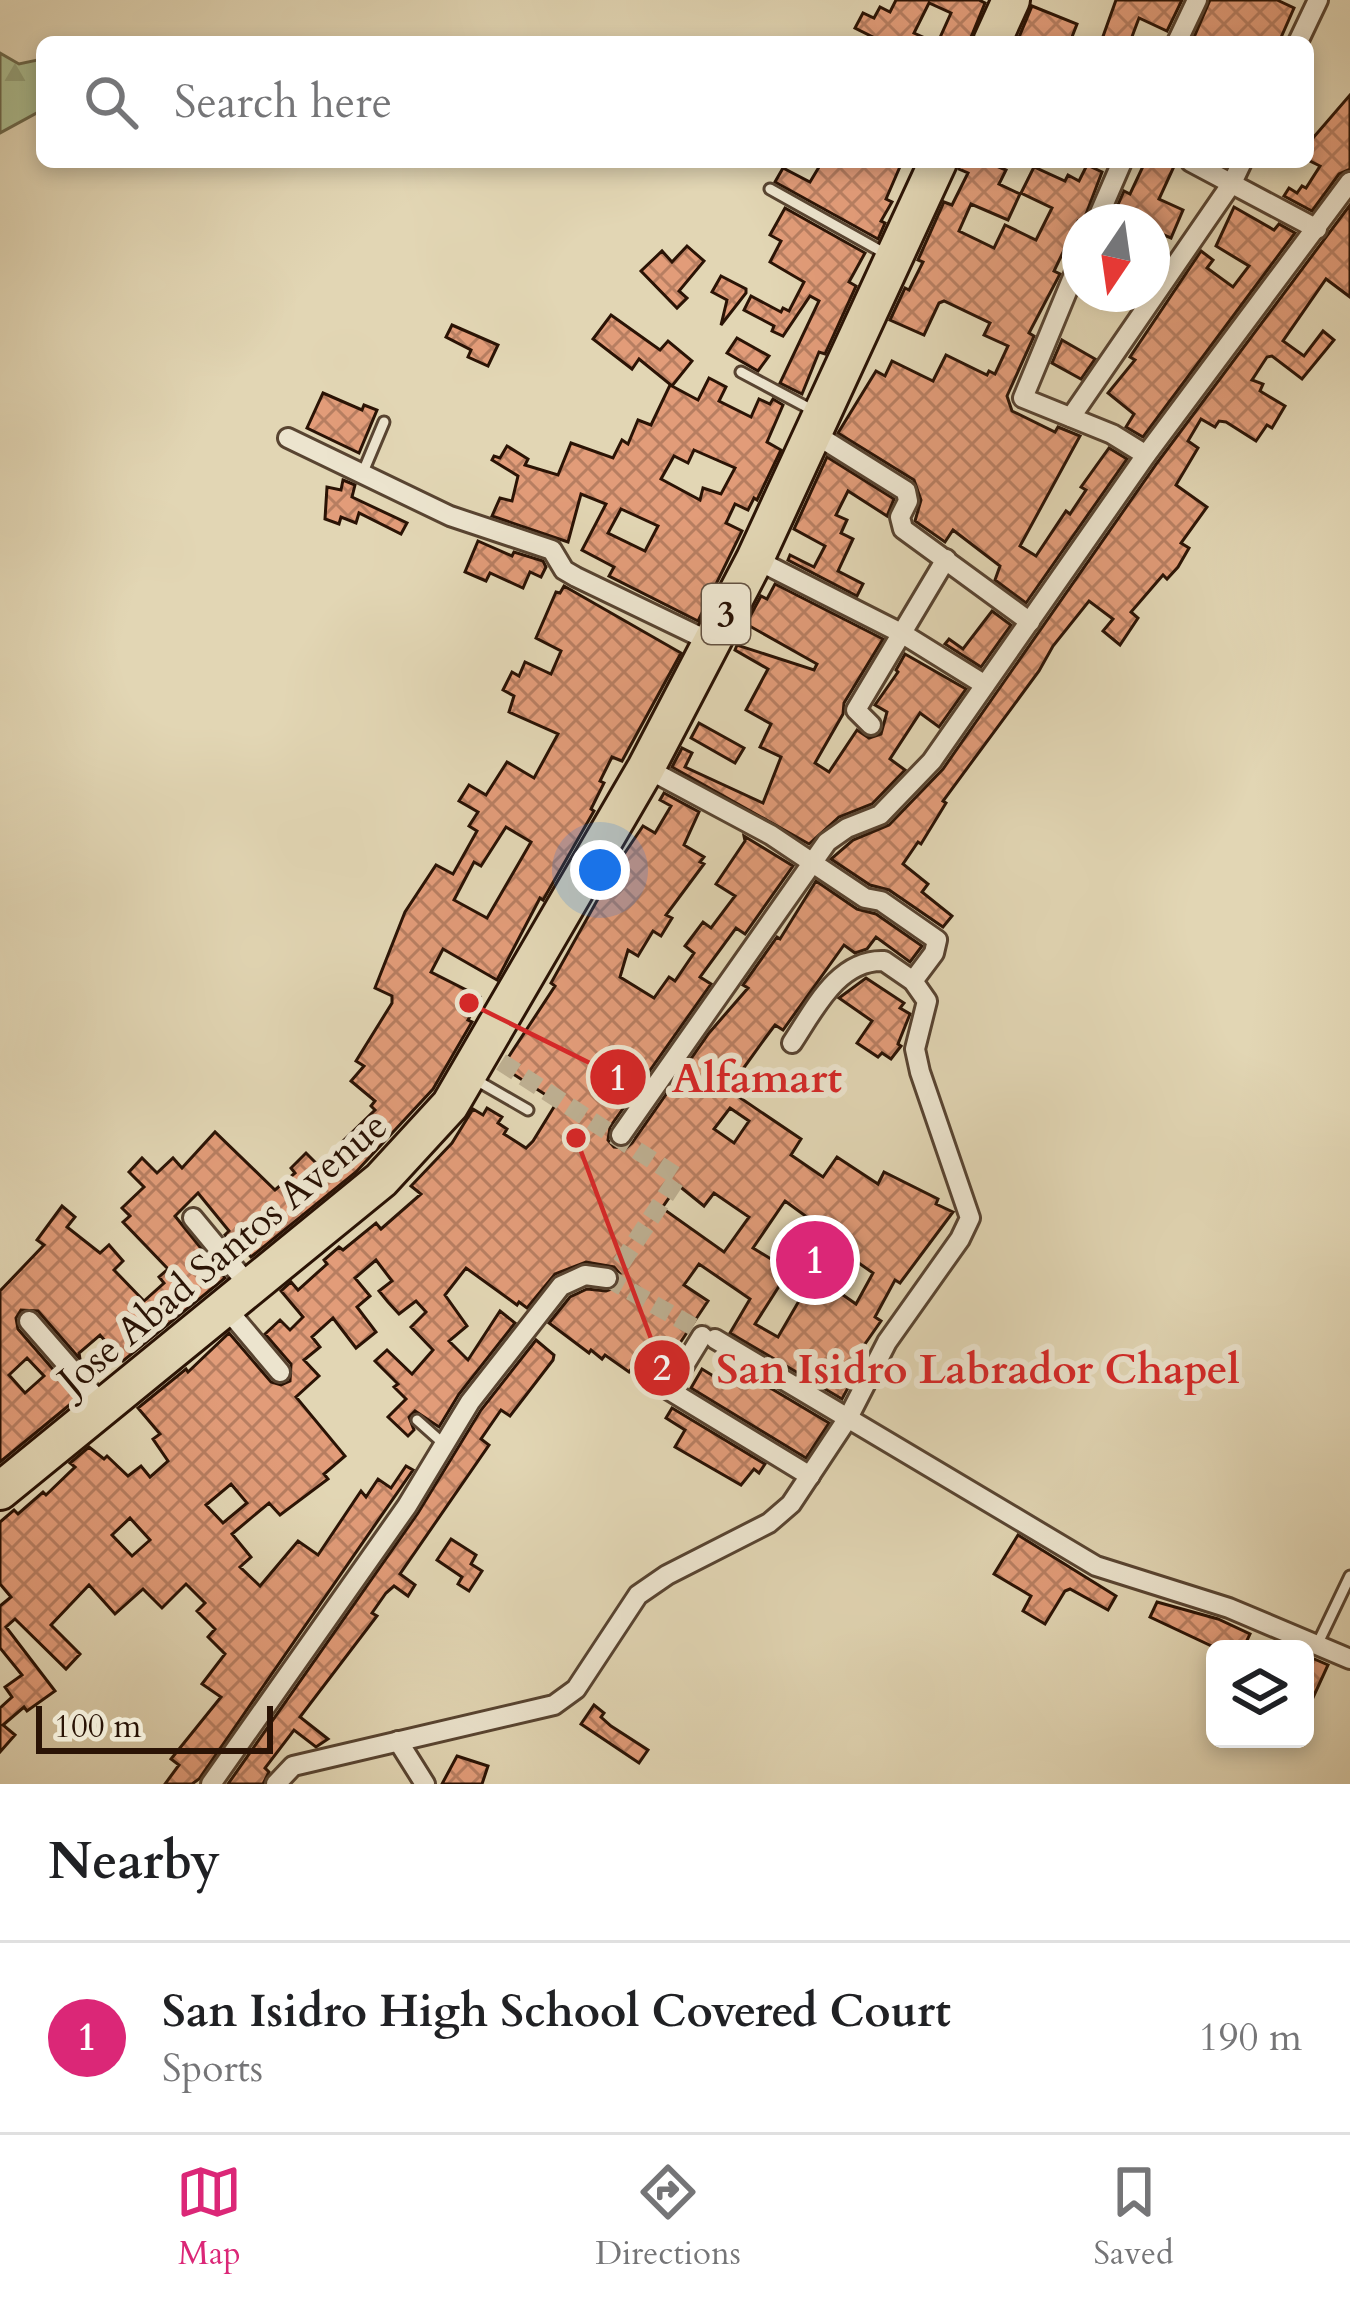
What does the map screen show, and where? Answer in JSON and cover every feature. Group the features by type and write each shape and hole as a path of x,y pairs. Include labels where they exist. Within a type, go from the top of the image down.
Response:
{"highway":[{"path":"995,36 1011,0"},
{"name":"Jose Abad Santos Avenue","path":"0,1491 381,1180 485,1064 755,559 935,168"}],"street":[{"path":"1180,36 1197,0"},
{"path":"1301,36 1318,0"},
{"path":"1104,204 1120,168"},
{"path":"1202,168 1317,229"},
{"path":"1071,417 1239,168"},
{"path":"621,1135 836,834 889,809 932,760 1146,455 1350,182"},
{"path":"1062,304 1023,398 1112,434 1146,455"},
{"path":"819,425 906,490 908,501 900,518 903,529 1030,622"},
{"path":"288,438 450,516 552,550 564,570 576,578 711,642"},
{"path":"755,559 903,634 985,685"},
{"path":"871,725 856,710 946,559"},
{"path":"646,768 771,835 937,940 934,953 914,981"},
{"path":"276,1784 292,1766 554,1705 567,1698 638,1595 769,1523 791,1504 848,1418 887,1342 970,1218 914,1049 926,1001 914,981 884,961 854,968 826,992 791,1043"},
{"path":"193,1218 280,1372"},
{"path":"211,1784 407,1506 470,1402 561,1286 585,1275 607,1278"},
{"path":"29,1321 104,1407"},
{"path":"810,1475 669,1390 709,1338 1096,1566 1229,1608 1350,1659"},
{"path":"398,1741 425,1784"}],"lane":[{"path":"770,189 894,259"},
{"path":"741,372 819,425"},
{"path":"363,473 384,422"},
{"path":"485,1064 528,1110"},
{"path":"417,1420 445,1445"},
{"path":"1317,1645 1350,1576"}],"green space":[{"path":"0,53 19,64 36,60 36,113 0,133"}],"building":[{"path":"896,0 985,3 971,36 941,36 951,13 929,3 914,33 921,36 871,36 855,28 863,13 874,18 880,7 890,12"},
{"path":"1116,0 1182,0 1167,31 1139,18 1132,36 1103,36"},
{"path":"1210,0 1277,0 1294,8 1282,36 1195,36"},
{"path":"1032,6 1077,24 1072,36 1020,36"},
{"path":"1350,95 1350,169 1339,174 1312,211 1284,196 1289,188 1297,193 1302,186 1306,188 1320,166 1314,163 1314,137"},
{"path":"783,168 810,182 818,168 899,168 886,199 892,202 878,239 775,182"},
{"path":"959,168 1001,168 1006,170 999,184 1020,194 1008,220 971,204 959,231 994,248 1005,225 1036,240 1052,208 1021,193 1034,168 1065,181 1068,175 1079,181 1086,168 1102,172 1090,204 1062,204 1062,254 1054,271 1060,274 1029,333 1034,336 1007,396 1012,411 1055,432 1058,427 1080,436 1020,546 1036,556 1066,511 1070,514 1086,490 1081,487 1109,448 1127,459 1026,603 995,580 1000,566 953,530 945,542 915,521 921,500 914,480 838,433 876,371 885,376 892,361 933,381 946,355 987,375 989,371 995,374 1008,346 984,335 990,323 944,301 924,335 890,320 923,262 918,260 944,202 952,205 968,173"},
{"path":"1142,168 1173,168 1159,199 1170,204 1118,204 1124,191 1130,194"},
{"path":"1170,204 1183,210 1170,238"},
{"path":"1350,205 1350,297 1326,279 1283,341 1304,356 1323,331 1334,340 1302,379 1267,357 1252,380 1263,384 1260,391 1285,406 1272,428 1267,425 1256,441 1226,422 1219,421 1215,427 1201,419 1188,441 1198,448 1176,485 1207,507 1181,543 1189,548 1178,567 1167,579 1163,575 1131,612 1138,618 1120,645 1103,631 1113,619 1089,601 943,801 921,844 903,864 928,884 922,892 952,916 943,927 889,890 870,885 831,859 853,840 889,825 943,769 1157,463"},
{"path":"1234,207 1274,230 1279,224 1295,233 1143,437 1126,427 1134,414 1108,393 1135,360 1130,357 1160,312 1170,312 1170,297 1201,251 1213,260 1207,268 1233,287 1249,266 1216,246"},
{"path":"785,208 865,253 849,282 856,286 802,394 780,383 819,301 810,296 783,336 744,310 751,296 781,312 783,308 789,311 804,282 770,262 781,241 770,235"},
{"path":"687,246 704,261 679,291 687,298 677,308 641,271 662,251 672,262"},
{"path":"721,276 746,293 721,325 727,300 712,292"},
{"path":"611,315 660,350 668,341 692,361 672,386 639,359 632,369 593,339"},
{"path":"452,325 498,345 488,366 468,357 471,350 446,337"},
{"path":"737,338 769,356 758,371 727,353"},
{"path":"1062,340 1095,359 1081,379 1052,363"},
{"path":"709,378 726,387 719,401 751,417 759,399 783,405 767,442 781,450 757,500 748,510 735,504 726,523 742,531 698,621 609,576 614,567 582,550 606,504 581,494 568,542 492,516 500,498 512,501 518,476 492,460 500,458 507,446 528,459 525,465 558,475 571,443 613,458 622,440 628,444 638,420 651,425 670,385 698,400","holes":["694,450 735,468 721,494 703,488 700,500 661,479 674,456 688,463","621,509 658,526 645,551 608,533"]},
{"path":"323,393 362,410 364,405 377,410 359,453 307,428"},
{"path":"827,457 894,499 887,516 848,491 836,515 847,520 841,533 853,539 838,571 863,584 857,596 788,560 790,555 814,567 825,546 794,529"},
{"path":"343,480 355,485 352,497 407,523 401,534 359,513 356,523 341,517 339,524 325,519 327,487 341,490"},
{"path":"478,541 512,556 514,552 543,561 546,567 541,577 530,572 523,588 490,573 486,581 465,572"},
{"path":"775,584 883,639 815,763 829,772 857,730 869,738 881,734 887,712 875,705 905,654 966,689 939,727 920,713 890,759 905,770 872,804 839,817 809,844 672,767 682,748 692,753 685,767 763,803 781,757 760,747 771,724 746,710 768,669 735,650 737,645 814,670 817,664 746,624 761,596 767,599"},
{"path":"564,586 681,653 622,761 612,757 600,781 604,783 594,811 497,980 443,949 431,972 480,997 468,1020 472,1022 433,1089 356,1172 251,1257 240,1244 235,1248 225,1235 229,1231 198,1193 175,1216 225,1278 123,1361 100,1335 79,1353 80,1359 38,1311 21,1310 16,1318 18,1329 78,1398 0,1462 0,1291 44,1245 37,1240 62,1206 75,1217 67,1227 100,1253 109,1245 123,1261 114,1270 144,1301 164,1283 159,1277 168,1269 123,1222 130,1216 122,1208 144,1187 129,1172 142,1158 157,1173 173,1158 182,1168 215,1132 275,1190 295,1173 291,1168 306,1153 322,1169 347,1147 342,1142 375,1110 371,1106 375,1101 351,1081 364,1066 356,1061 392,1003 392,996 375,988 405,912 436,865 453,874 477,831 469,826 478,812 459,801 469,785 486,795 507,762 534,778 558,734 509,712 514,696 503,690 512,672 519,676 525,662 551,674 561,651 536,638 556,592","holes":["506,827 531,842 487,918 454,900 474,862 481,866","27,1358 44,1376 25,1393 9,1375"]},
{"path":"992,611 1011,625 981,667 945,644 949,639 963,649"},
{"path":"699,723 744,748 735,763 691,738"},
{"path":"664,793 699,812 684,845 704,857 700,862 704,864 666,915 672,918 661,936 653,931 638,956 628,950 620,977 654,998 669,977 675,981 694,953 685,946 703,922 711,928 735,896 716,884 744,836 793,866 745,934 736,928 700,977 711,984 610,1127 608,1140 614,1147 632,1143 709,1033 748,988 743,985 780,939 816,881 922,946 910,962 876,937 867,949 855,953 844,945 783,1030 775,1025 740,1073 748,1079 736,1095 801,1139 791,1155 823,1177 837,1157 878,1184 884,1172 938,1199 936,1204 953,1212 900,1283 895,1280 875,1317 881,1321 858,1354 864,1358 842,1399 730,1333 750,1299 699,1264 684,1285 708,1301 656,1379 635,1364 629,1372 605,1355 602,1359 589,1353 549,1323 570,1297 587,1289 617,1287 620,1274 614,1267 586,1262 555,1274 527,1308 466,1268 445,1295 467,1326 449,1341 468,1360 500,1311 515,1323 439,1427 415,1411 409,1417 414,1430 408,1436 388,1417 406,1399 375,1361 387,1350 412,1374 433,1350 411,1327 426,1312 416,1301 399,1314 379,1291 392,1281 376,1260 355,1278 370,1296 357,1307 376,1332 356,1348 333,1318 312,1337 320,1347 304,1360 319,1376 296,1397 345,1456 324,1474 328,1479 280,1515 269,1503 232,1534 251,1557 240,1567 260,1586 298,1541 318,1555 361,1491 366,1497 378,1479 391,1488 406,1466 413,1470 199,1779 192,1784 165,1784 179,1765 171,1759 221,1697 202,1684 225,1654 208,1637 215,1629 197,1611 205,1603 186,1584 162,1608 143,1589 115,1614 89,1585 51,1625 80,1654 66,1669 15,1619 6,1627 55,1691 3,1725 15,1735 0,1752 0,1708 12,1697 5,1687 22,1675 0,1648 0,1606 11,1597 0,1584 0,1522 14,1510 18,1514 43,1492 46,1495 89,1447 128,1476 141,1466 150,1477 168,1461 153,1439 160,1434 138,1408 186,1369 188,1372 229,1333 271,1382 290,1381 291,1364 265,1334 280,1320 290,1330 303,1317 281,1291 291,1282 298,1290 339,1247 343,1250 376,1223 381,1229 421,1194 411,1186 452,1143 473,1109 483,1115 487,1108 502,1117 498,1123 507,1129 504,1134 526,1148 533,1141 557,1102 502,1067 555,986 551,983 618,863 643,826 655,833 671,806 660,800","holes":["730,1108 749,1121 734,1143 714,1129","678,1185 704,1206 714,1193 749,1217 724,1252 662,1208","785,1201 807,1217 776,1262 753,1248","853,1259 873,1273 856,1304 833,1288","790,1269 810,1282 778,1337 755,1324","231,1484 247,1503 223,1523 206,1505","130,1518 150,1540 132,1556 112,1535"]},
{"path":"866,978 904,1003 900,1008 910,1014 901,1046 891,1059 882,1053 878,1057 857,1043 872,1021 839,998"},
{"path":"536,1340 554,1355 553,1360 510,1416 501,1410 481,1439 489,1445 400,1574 415,1585 408,1596 394,1586 386,1593 372,1613 377,1616 300,1717 328,1739 316,1747 294,1730 265,1768 269,1772 263,1784 228,1784 418,1513 481,1410"},
{"path":"725,1361 829,1423 806,1458 691,1388 702,1369 715,1377"},
{"path":"672,1408 765,1464 759,1473 754,1469 741,1485 675,1447 685,1430 666,1418"},
{"path":"1018,1535 1116,1596 1108,1610 1070,1589 1045,1624 1023,1611 1031,1596 994,1574"},
{"path":"451,1539 476,1555 471,1564 482,1571 469,1591 458,1584 462,1577 437,1560"},
{"path":"1157,1602 1218,1619 1250,1634 1247,1640 1206,1643 1150,1617"},
{"path":"1314,1659 1328,1665 1314,1695"},
{"path":"594,1705 611,1726 648,1750 639,1763 581,1724"},
{"path":"457,1756 488,1766 482,1784 442,1784"}],"tunnel":[{"path":"501,1062 678,1177 611,1279"},
{"path":"607,1278 715,1339"}],"place":[{"name":"Alfamart","path":"469,1003"},
{"name":"San Isidro Labrador Chapel","path":"576,1138"},
{"name":"San Isidro High School Covered Court","path":"815,1260"}]}
